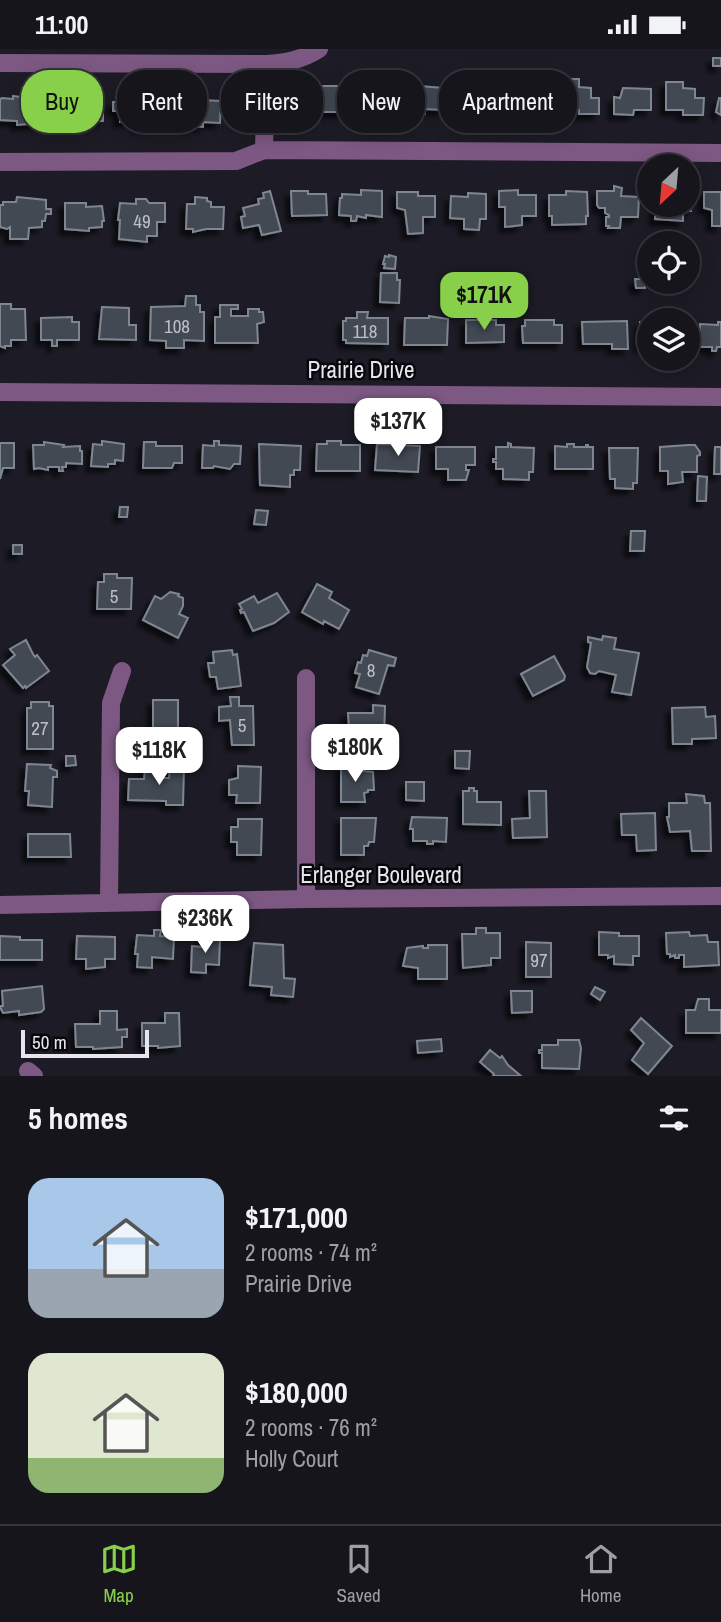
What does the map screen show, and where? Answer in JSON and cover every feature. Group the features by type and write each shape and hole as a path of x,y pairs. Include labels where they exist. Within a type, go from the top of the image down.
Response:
{"street":[{"path":"0,63 98,56 265,64 287,62 314,51"},
{"path":"264,150 265,64"},
{"path":"0,162 236,161 264,150 721,153"},
{"name":"Prairie Drive","path":"0,392 721,397"},
{"path":"109,902 111,703 122,671"},
{"path":"306,678 306,899"},
{"name":"Erlanger Boulevard","path":"0,905 306,899 721,896"}],"building":[{"path":"713,58 721,58 721,66 713,66"},
{"path":"577,79 579,87 591,88 591,98 599,98 599,114 579,114"},
{"path":"666,82 683,82 683,88 695,89 695,98 704,98 703,115 683,115 683,110 666,110"},
{"path":"323,86 337,86 337,112 323,112"},
{"path":"425,86 439,88 439,110 425,109"},
{"path":"623,88 651,89 651,110 634,110 633,115 614,114 614,97 620,98"},
{"path":"13,96 21,97 21,125 17,125 17,121 0,120 0,99 13,99"},
{"path":"721,98 721,115 716,112"},
{"path":"207,100 221,101 220,123 207,122"},
{"path":"113,102 117,102 117,111 113,111"},
{"path":"614,186 622,188 621,196 637,197 637,217 621,217 620,228 608,228 606,217 609,215 605,213 605,208 599,208 597,205 597,191 614,191"},
{"path":"361,190 382,191 382,217 357,216 356,221 351,221 351,216 339,215 342,194 361,195"},
{"path":"518,190 518,195 536,195 536,216 522,216 522,225 505,227 505,207 499,207 499,191"},
{"path":"270,191 281,231 262,235 259,225 243,228 243,208 259,204 258,199 264,198 263,193"},
{"path":"291,191 326,194 327,215 292,216"},
{"path":"566,191 587,192 586,224 552,225 549,195 566,195"},
{"path":"397,192 418,192 418,196 435,196 435,217 423,217 423,233 408,234 405,210 397,208"},
{"path":"704,192 721,192 721,226 712,226 712,210 704,208"},
{"path":"468,193 486,194 486,219 480,219 479,230 464,229 464,219 450,218 451,196 468,197"},
{"path":"17,197 46,200 46,209 51,209 51,214 46,214 45,221 42,221 42,227 29,228 28,239 10,239 10,227 0,227 0,205 3,205 3,202 16,202"},
{"path":"195,197 207,198 211,207 224,207 223,229 193,232 193,229 186,229 187,204 195,204"},
{"path":"136,199 146,199 149,203 165,203 165,222 157,222 157,236 147,236 147,242 119,239 120,203 136,204"},
{"path":"65,203 86,203 86,207 102,206 102,227 89,228 89,231 65,229"},
{"path":"683,217 683,221 655,219"},
{"path":"385,256 396,257 395,269 384,268"},
{"path":"381,273 397,273 397,280 400,280 399,303 380,302"},
{"path":"186,296 196,296 196,305 200,305 200,312 204,312 204,341 184,340 184,348 166,348 166,341 150,340 151,307 185,306"},
{"path":"0,304 11,304 11,309 25,309 26,340 11,340 11,346 0,346"},
{"path":"220,305 238,305 238,309 231,309 231,316 248,316 248,309 259,309 259,312 263,312 264,322 257,324 258,343 215,343 215,317 220,317"},
{"path":"102,307 129,308 129,325 136,325 136,340 99,339"},
{"path":"357,312 368,312 367,318 388,318 388,344 346,343 346,340 343,340 343,321 346,321 346,318 357,318"},
{"path":"429,316 448,319 447,345 404,345 405,318"},
{"path":"72,317 72,322 79,322 79,340 57,340 57,346 52,346 52,340 41,340 41,318"},
{"path":"466,320 496,320 496,325 504,325 504,342 466,343"},
{"path":"525,320 554,320 554,325 562,325 562,343 523,343 522,326 525,326"},
{"path":"627,321 628,349 612,349 612,344 583,344 582,322"},
{"path":"718,322 721,322 721,347 712,351 712,347 700,347 700,324 718,325"},
{"path":"102,441 124,444 123,461 115,460 115,464 108,464 108,467 91,466 93,444 102,445"},
{"path":"214,441 219,441 219,445 241,446 240,464 234,464 230,469 214,466 202,468 203,445 214,446"},
{"path":"327,441 341,441 341,445 360,445 360,471 316,471 317,444 327,444"},
{"path":"44,442 64,445 63,447 80,446 82,464 66,463 66,467 62,467 63,471 59,471 59,467 48,467 48,470 34,469 33,445 44,445"},
{"path":"144,442 156,442 156,446 182,446 182,463 174,463 172,468 143,468"},
{"path":"0,443 14,443 14,468 3,468 0,479"},
{"path":"508,443 511,447 534,448 533,472 529,472 529,480 503,479 503,469 496,469 493,459 496,459 496,447 508,447"},
{"path":"259,444 301,446 300,470 294,470 294,475 290,475 290,487 260,485"},
{"path":"377,444 420,446 418,472 375,470"},
{"path":"567,444 574,444 574,447 593,447 593,469 555,469 555,446 567,447"},
{"path":"695,445 700,452 697,456 697,472 682,472 683,482 668,484 668,471 660,471 660,447"},
{"path":"436,447 475,447 475,465 466,465 466,470 469,470 466,480 448,480 448,469 436,469"},
{"path":"715,447 721,447 721,474 714,474"},
{"path":"609,448 638,448 637,483 633,483 633,489 615,488 615,479 610,479"},
{"path":"698,476 707,477 706,501 697,501"},
{"path":"120,507 128,507 127,517 119,517"},
{"path":"256,510 268,511 266,525 254,524"},
{"path":"631,531 645,531 644,551 630,551"},
{"path":"13,545 22,545 22,554 13,554"},
{"path":"104,574 117,574 117,578 132,578 131,609 97,609 98,582 104,582"},
{"path":"317,584 332,592 329,598 349,610 339,629 324,621 323,624 302,612"},
{"path":"170,592 183,598 179,614 188,618 178,638 143,620 155,596 161,599"},
{"path":"277,593 289,612 274,623 253,631 244,612 241,613 239,604 254,596 258,603"},
{"path":"603,636 616,638 614,649 639,653 631,695 612,692 616,675 599,671 590,673 587,667 591,643 588,642 588,637 602,640"},
{"path":"26,640 35,657 37,655 49,671 23,688 3,665 15,655 10,649"},
{"path":"232,650 233,655 237,654 241,686 218,689 216,677 210,677 208,663 214,663 213,652"},
{"path":"369,650 396,658 394,666 388,665 379,694 356,687 360,674 355,673 358,662 361,663 363,655 367,656"},
{"path":"554,656 565,676 564,680 533,696 521,674"},
{"path":"230,697 239,697 239,706 253,706 254,745 232,745 230,720 219,721 219,707 231,706"},
{"path":"153,700 178,700 178,738 153,738"},
{"path":"31,702 49,702 49,706 53,706 53,749 27,749 27,708 31,708"},
{"path":"373,705 385,706 384,738 373,738 373,744 350,744 348,713 373,713"},
{"path":"705,707 706,717 715,716 716,738 692,739 692,744 673,744 672,708"},
{"path":"455,751 470,751 469,769 455,768"},
{"path":"66,756 75,756 76,765 66,766"},
{"path":"27,764 51,765 50,768 57,771 57,777 53,777 52,807 28,805 29,791 25,791"},
{"path":"238,766 261,767 260,803 236,803 237,795 229,795 229,780 238,778"},
{"path":"341,766 364,766 364,771 373,772 374,790 364,793 365,802 341,802"},
{"path":"170,768 184,768 183,805 166,805 166,801 128,800 129,779 144,779 145,769 159,769 159,778 169,778"},
{"path":"406,782 424,782 424,801 406,800"},
{"path":"469,788 477,791 477,802 501,802 501,825 463,824 463,791 469,791"},
{"path":"529,791 546,791 547,837 513,838 512,819 530,818"},
{"path":"686,794 704,796 705,803 710,803 711,851 692,851 690,831 670,832 667,817 669,803 687,803"},
{"path":"655,813 656,850 637,851 636,835 622,835 621,814"},
{"path":"412,817 447,818 446,842 433,841 433,844 427,844 427,841 413,841 413,829 410,829"},
{"path":"341,818 376,818 374,842 364,846 364,855 341,855"},
{"path":"238,819 262,819 261,855 237,855 237,842 231,842 231,827 238,827"},
{"path":"28,834 70,834 71,857 28,857"},
{"path":"476,928 486,928 486,933 500,933 500,958 491,958 491,965 463,968 462,934 476,934"},
{"path":"154,930 161,930 160,936 174,937 173,959 152,957 152,968 137,967 137,935 154,936"},
{"path":"599,932 639,936 639,956 633,956 633,965 614,964 614,956 608,958 608,955 599,955"},
{"path":"689,932 690,936 707,935 708,942 718,942 719,965 684,967 684,955 675,958 675,955 670,957 670,954 667,954 666,933"},
{"path":"0,936 42,940 42,960 0,960"},
{"path":"77,936 115,937 115,959 105,959 105,967 86,969 86,959 76,959"},
{"path":"202,938 220,939 219,965 206,964 206,973 191,972 192,946 202,947"},
{"path":"526,942 551,943 551,977 526,977"},
{"path":"254,943 283,945 284,978 295,979 293,997 271,995 272,987 250,985"},
{"path":"428,945 447,945 447,979 418,979 418,968 403,966 407,948 428,948"},
{"path":"42,986 44,1009 41,1012 19,1015 19,1011 3,1013 0,1006 3,1006 2,991"},
{"path":"595,987 605,992 600,1000 591,994"},
{"path":"511,991 532,991 532,1012 512,1013"},
{"path":"698,999 709,999 709,1010 721,1010 721,1033 686,1033 686,1010 695,1010"},
{"path":"100,1011 117,1011 117,1030 127,1029 127,1037 122,1037 122,1047 76,1047 75,1024 100,1024"},
{"path":"165,1013 179,1013 180,1046 142,1046 142,1023 165,1023"},
{"path":"641,1018 672,1046 648,1074 632,1060 644,1043 631,1030"},
{"path":"441,1039 442,1051 418,1053 417,1041"},
{"path":"558,1040 579,1040 579,1069 542,1068 542,1053 539,1053 539,1050 542,1050 542,1045 558,1045"},
{"path":"490,1050 500,1058 502,1056 521,1076 493,1076 480,1062"}]}
